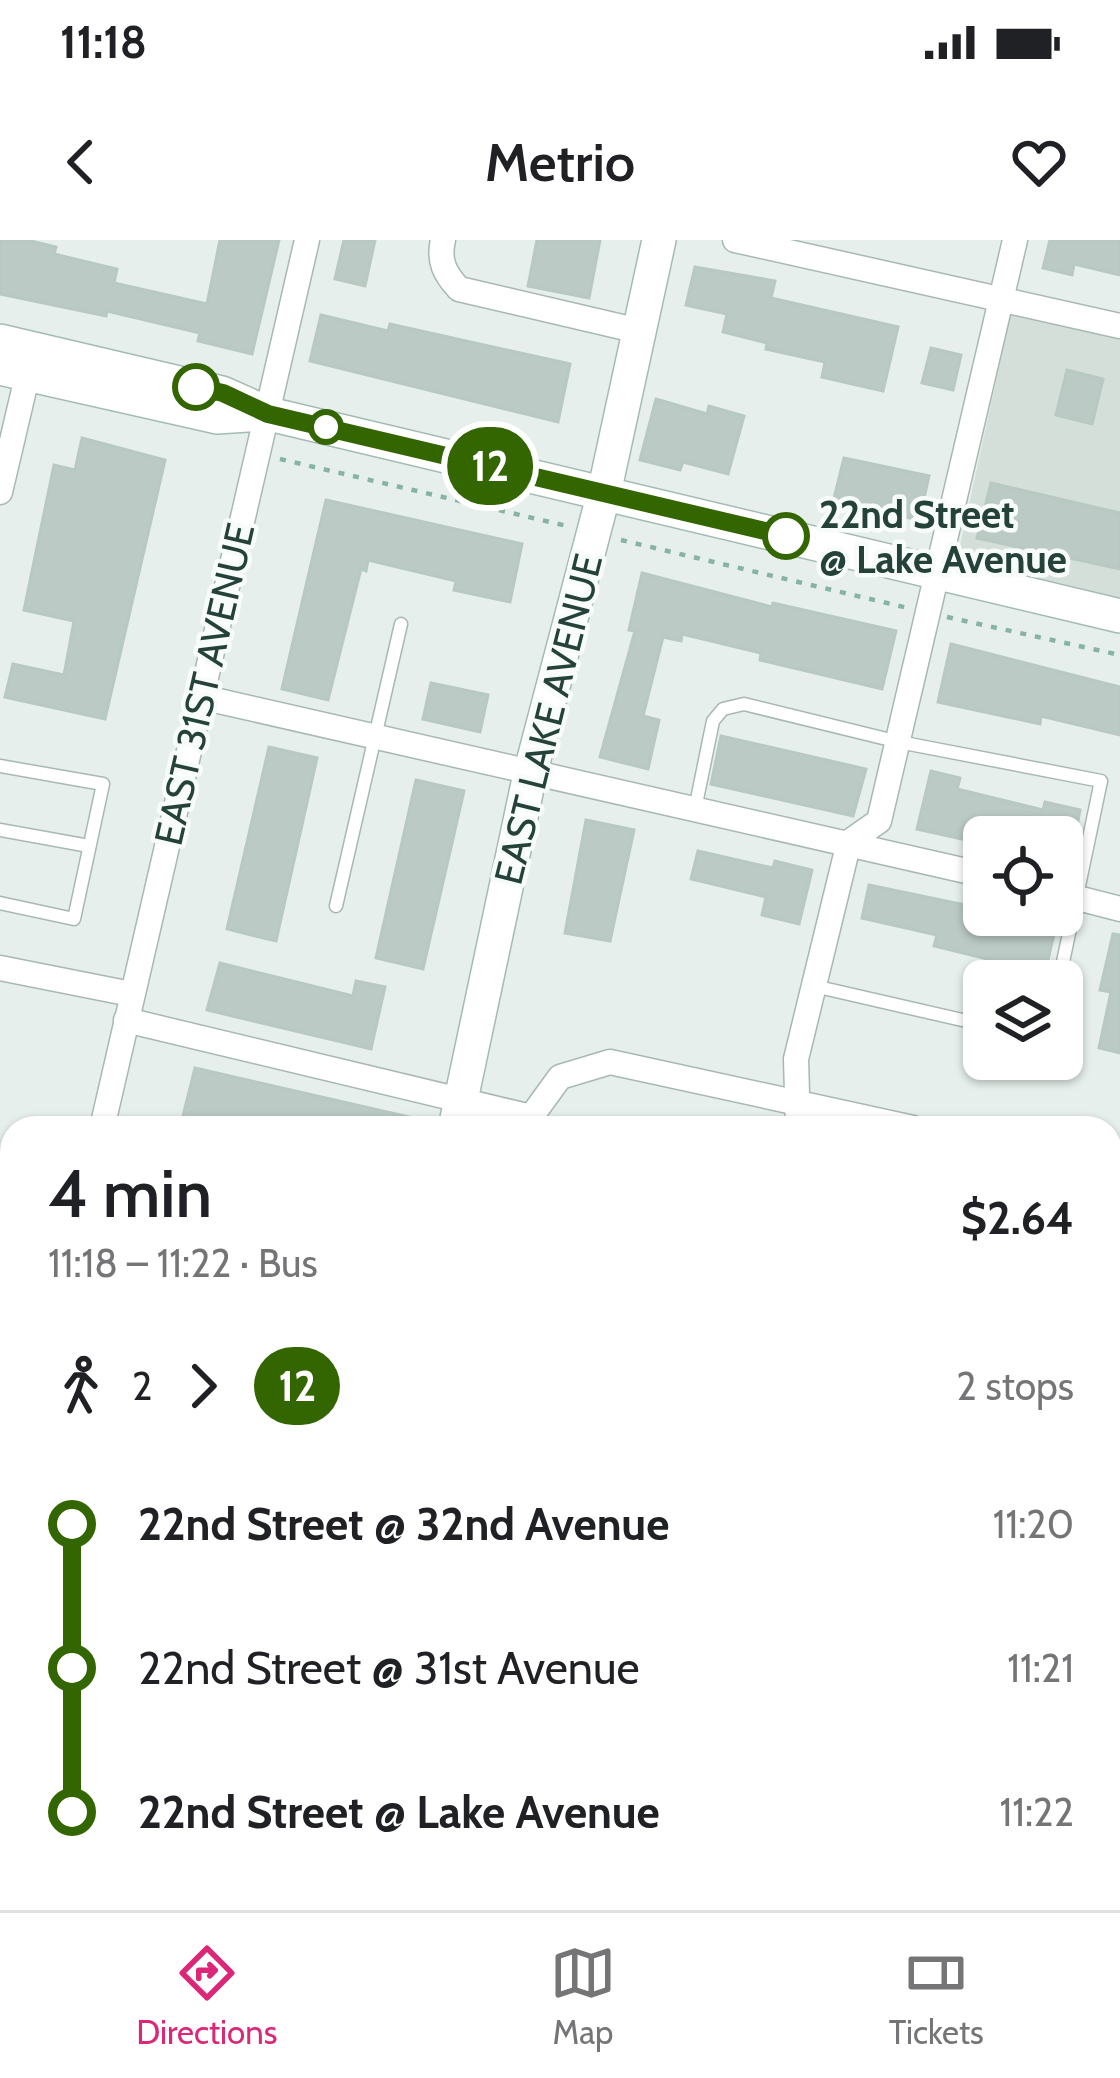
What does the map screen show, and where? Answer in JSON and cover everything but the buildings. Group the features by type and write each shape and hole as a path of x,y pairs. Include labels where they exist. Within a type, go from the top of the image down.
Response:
{"main road":[{"name":"EAST LAKE AVENUE","path":"458,1115 530,774 604,493 659,240"},
{"path":"0,341 20,363 223,393 268,414 1120,616"}],"street":[{"name":"EAST 31ST AVENUE","path":"105,1116 307,240"},
{"path":"443,240 440,254 445,274 459,289 639,331"},
{"path":"734,240 1120,326"},
{"path":"798,1116 796,1059 849,842 880,821 1015,240"},
{"path":"0,492 20,363"},
{"path":"201,697 963,870"},
{"path":"1083,900 1120,909"},
{"path":"0,968 131,994"},
{"path":"126,1020 458,1115"},
{"path":"535,1116 560,1077 610,1062 859,1116"}],"lane":[{"path":"336,906 401,624"},
{"path":"695,809 713,721 733,704 744,704 899,742 1101,782 1083,846"},
{"path":"0,766 103,784 74,919 0,903"},
{"path":"0,830 89,846"},
{"path":"814,986 963,1020"}],"path":[{"path":"274,457 577,528"},
{"path":"605,533 661,551 914,610"},
{"path":"942,616 1120,655"}],"shaded area":[{"path":"1011,313 1120,338 1120,604 956,564"}],"bus line":[{"name":"12","path":"196,387 223,393 268,414 786,536"}],"place":[{"name":"22nd Street @ Lake Avenue","path":"786,536"}]}
